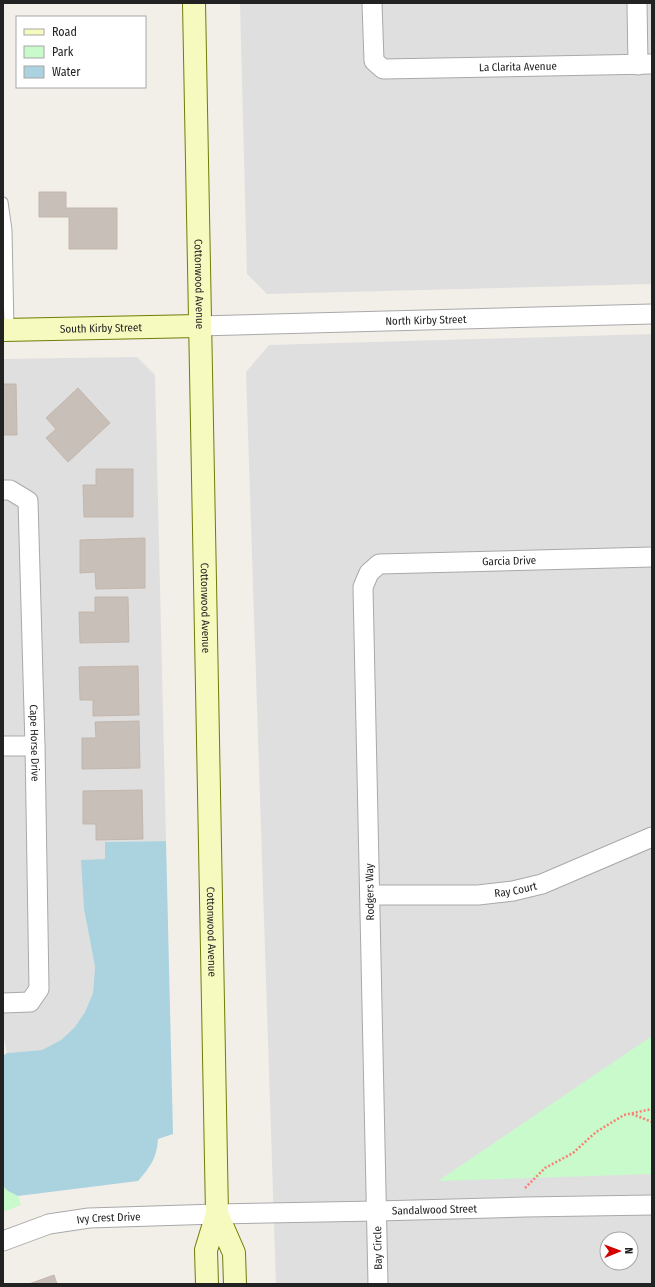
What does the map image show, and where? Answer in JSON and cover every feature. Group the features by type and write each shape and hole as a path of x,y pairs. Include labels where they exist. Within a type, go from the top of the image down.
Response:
{"main road":[{"name":"Cottonwood Avenue","path":"194,3 217,1214 206,1250 207,1284"},
{"name":"South Kirby Street","path":"6,330 199,326"},
{"name":"Cottonwood Avenue","path":"217,1214 234,1254 235,1284"}],"street":[{"name":"La Clarita Avenue","path":"372,3 374,61 384,69 645,65"},
{"path":"637,3 645,65"},
{"name":"North Kirby Street","path":"199,326 652,314"},
{"name":"Cape Horse Drive","path":"3,1003 30,1002 39,989 35,746 28,501 6,490"},
{"name":"Garcia Drive","path":"369,573 379,564 652,557"},
{"name":"Rodgers Way","path":"369,573 363,586 377,1211"},
{"path":"3,746 35,746"},
{"name":"Ray Court","path":"370,895 478,895 513,891 542,884 652,837"},
{"name":"Sandalwood Street","path":"217,1214 652,1205"},
{"name":"Bay Circle","path":"377,1211 378,1284"},
{"name":"Ivy Crest Drive","path":"3,1240 49,1224 89,1218 217,1214"}],"lane":[{"path":"3,202 7,230 6,330"}],"path":[{"path":"525,1207 525,1187 545,1168 573,1153 596,1132 624,1115 652,1109"},
{"path":"632,1113 652,1122"}],"shaded area":[{"path":"240,3 652,3 652,284 267,294 247,274"},
{"path":"652,334 652,1284 276,1284 246,372 269,345"},
{"path":"137,357 155,375 166,841 105,842 105,859 84,909 95,967 93,993 85,1012 74,1028 61,1040 42,1050 7,1053 3,1034 3,359"}],"green space":[{"path":"652,1036 652,1174 438,1181"},
{"path":"3,1186 8,1191 18,1196 21,1205 3,1212"}],"water":[{"path":"166,841 173,1134 158,1139 156,1152 152,1162 138,1181 18,1196 8,1191 3,1186 3,1056 7,1053 42,1050 61,1040 74,1028 85,1012 93,993 95,967 84,909 81,860 105,859 105,842"}],"building":[{"path":"39,192 66,192 66,208 117,208 117,249 69,249 69,217 39,217"},
{"path":"3,384 16,384 17,435 3,435"},
{"path":"78,388 110,423 68,462 46,438 56,429 46,418"},
{"path":"96,469 133,469 133,517 84,517 83,485 96,485"},
{"path":"145,538 145,588 96,589 95,572 80,573 80,540"},
{"path":"95,597 128,597 129,642 80,643 79,612 95,612"},
{"path":"138,666 139,715 93,716 93,700 80,700 79,667"},
{"path":"139,721 140,768 82,769 82,738 96,738 95,722"},
{"path":"142,790 143,839 96,840 96,824 83,824 83,791"},
{"path":"54,1275 57,1284 29,1284"}]}
